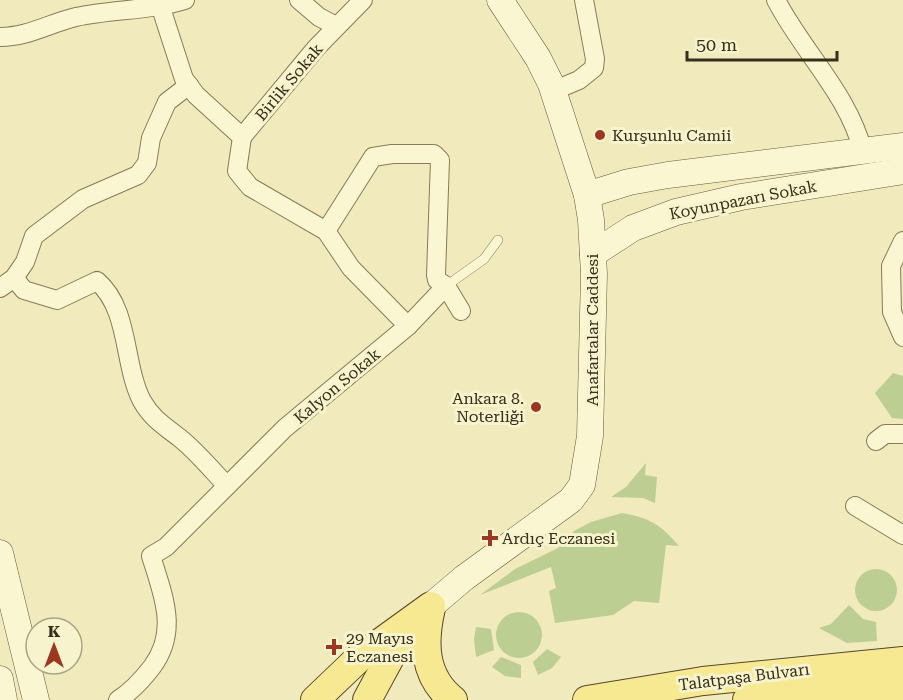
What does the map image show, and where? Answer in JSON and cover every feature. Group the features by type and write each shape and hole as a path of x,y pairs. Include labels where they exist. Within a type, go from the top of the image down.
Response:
{"main road":[{"name":"Anafartalar Caddesi","path":"431,606 464,578 554,515 571,500 582,485 590,436 593,254 587,195 553,91 538,58 500,0"},
{"name":"Koyunpazarı Sokak","path":"587,195 629,182 668,175 903,146"},
{"name":"Koyunpazarı Sokak","path":"593,254 633,228 676,212 741,197 903,171"},
{"path":"0,553 12,594 36,700"},
{"path":"315,700 359,658 431,606"},
{"path":"367,700 393,652 431,606"},
{"path":"431,606 425,633 425,653 435,680 453,700"},
{"name":"Talatpaşa Bulvarı","path":"587,700 703,681 903,661"},
{"path":"0,679 4,700"},
{"name":"Talatpaşa Bulvarı","path":"747,700 903,686"}],"street":[{"path":"0,37 40,31 73,18 122,9 160,8 184,0"},
{"path":"299,0 319,17 336,26"},
{"name":"Birlik Sokak","path":"242,137 336,26 363,0"},
{"path":"553,91 579,80 594,68 595,60 584,0"},
{"path":"777,0 790,27 851,115 863,152"},
{"path":"160,8 189,85 242,137 236,162 237,171 243,180 279,206 326,231 351,267 408,326"},
{"path":"189,85 167,102 151,138 147,163 138,175 82,199 34,236 30,254 7,283 57,300 97,281 103,286 114,305 135,385 148,411 156,421 182,440 227,486"},
{"path":"326,231 373,157 392,154 434,154 440,160 436,275 437,280 446,286 461,311"},
{"path":"903,241 891,266 892,312 903,337"},
{"name":"Kalyon Sokak","path":"118,700 137,686 148,673 166,640 168,616 151,556 166,547 285,428 408,326 446,286"},
{"path":"876,441 885,434 903,434"},
{"path":"855,506 903,535"}],"lane":[{"path":"446,286 484,260 498,240"}],"green space":[{"path":"893,373 903,376 903,419 892,418 875,393"},
{"path":"646,463 645,475 657,477 655,503 643,498 611,497 626,487"},
{"path":"622,513 654,523 679,546 666,545 659,603 634,601 613,615 555,623 549,591 556,588 551,567 480,595 515,569 558,548 574,531 591,522"},
{"path":"876,569 891,575 897,590 891,605 876,611 861,605 855,590 861,575"},
{"path":"849,605 863,619 876,622 877,641 847,643 819,628 831,624"},
{"path":"519,612 535,619 542,635 535,651 519,658 503,651 496,635 503,619"},
{"path":"476,627 491,629 494,650 476,657 474,639"},
{"path":"547,649 561,657 552,668 538,675 533,662"},
{"path":"501,657 521,665 521,678 505,676 492,667"}],"place":[{"name":"Kurşunlu Camii","path":"600,135"},
{"name":"Ankara 8. Noterliği","path":"536,407"},
{"name":"Ardıç Eczanesi","path":"490,538"},
{"name":"29 Mayıs Eczanesi","path":"334,647"}]}
